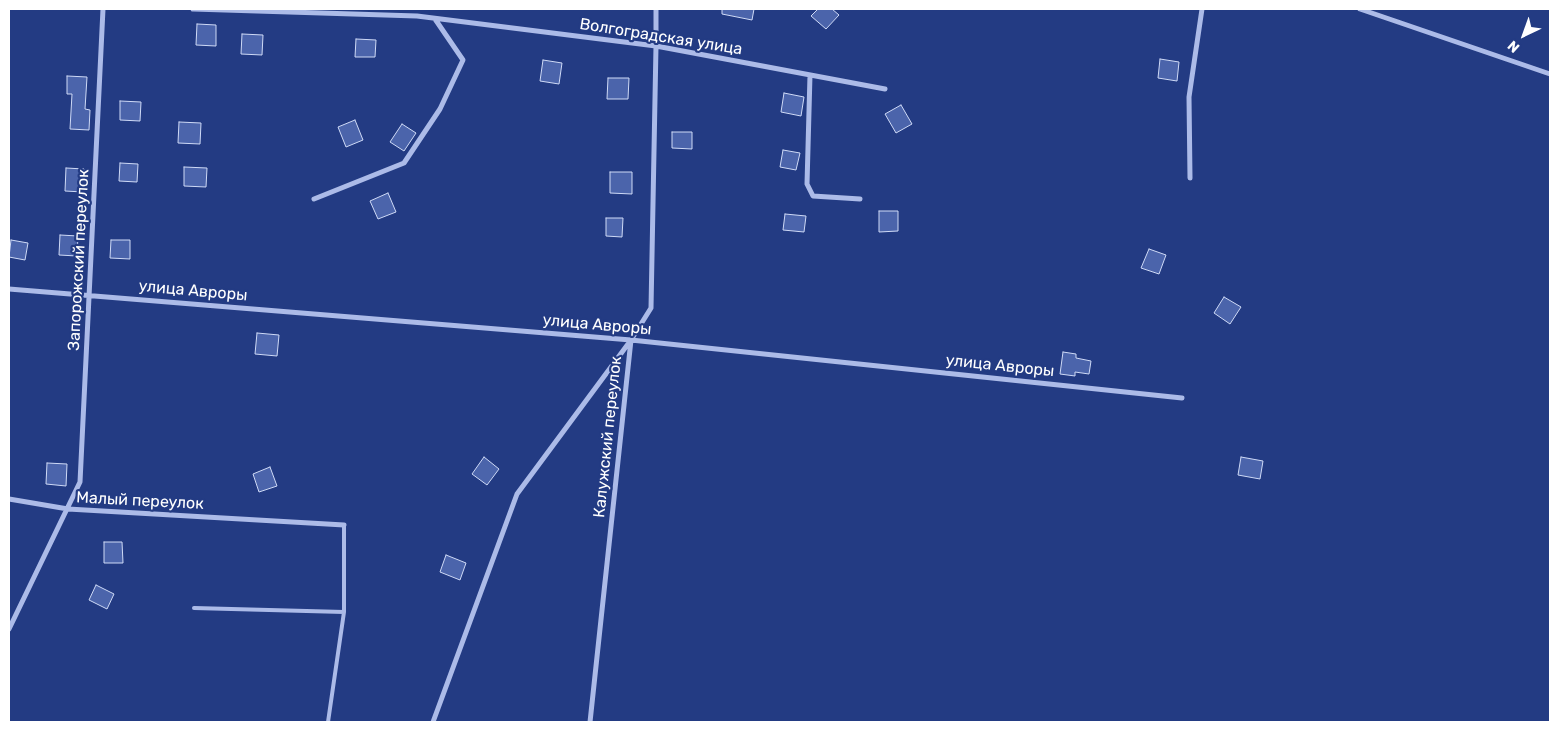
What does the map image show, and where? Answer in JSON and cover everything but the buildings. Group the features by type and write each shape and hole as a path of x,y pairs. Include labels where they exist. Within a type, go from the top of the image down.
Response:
{"street":[{"name":"Запорожский переулок","path":"68,510 80,482 103,9"},
{"name":"Волгоградская улица","path":"193,9 416,16 656,46 885,89"},
{"name":"Калужский переулок","path":"590,722 631,340 651,308 656,9"},
{"path":"1190,178 1189,97 1202,9"},
{"path":"1360,9 1550,74"},
{"path":"314,199 404,163 440,109 463,60 435,19"},
{"path":"810,75 806,184 813,196 860,199"},
{"name":"улица Авроры","path":"9,289 631,340 1182,398"},
{"path":"433,722 517,494 631,340"},
{"path":"9,500 68,510"},
{"name":"Малый переулок","path":"9,629 68,510 344,525"}],"lane":[{"path":"328,722 344,612 344,525"},
{"path":"194,608 344,612"}]}
